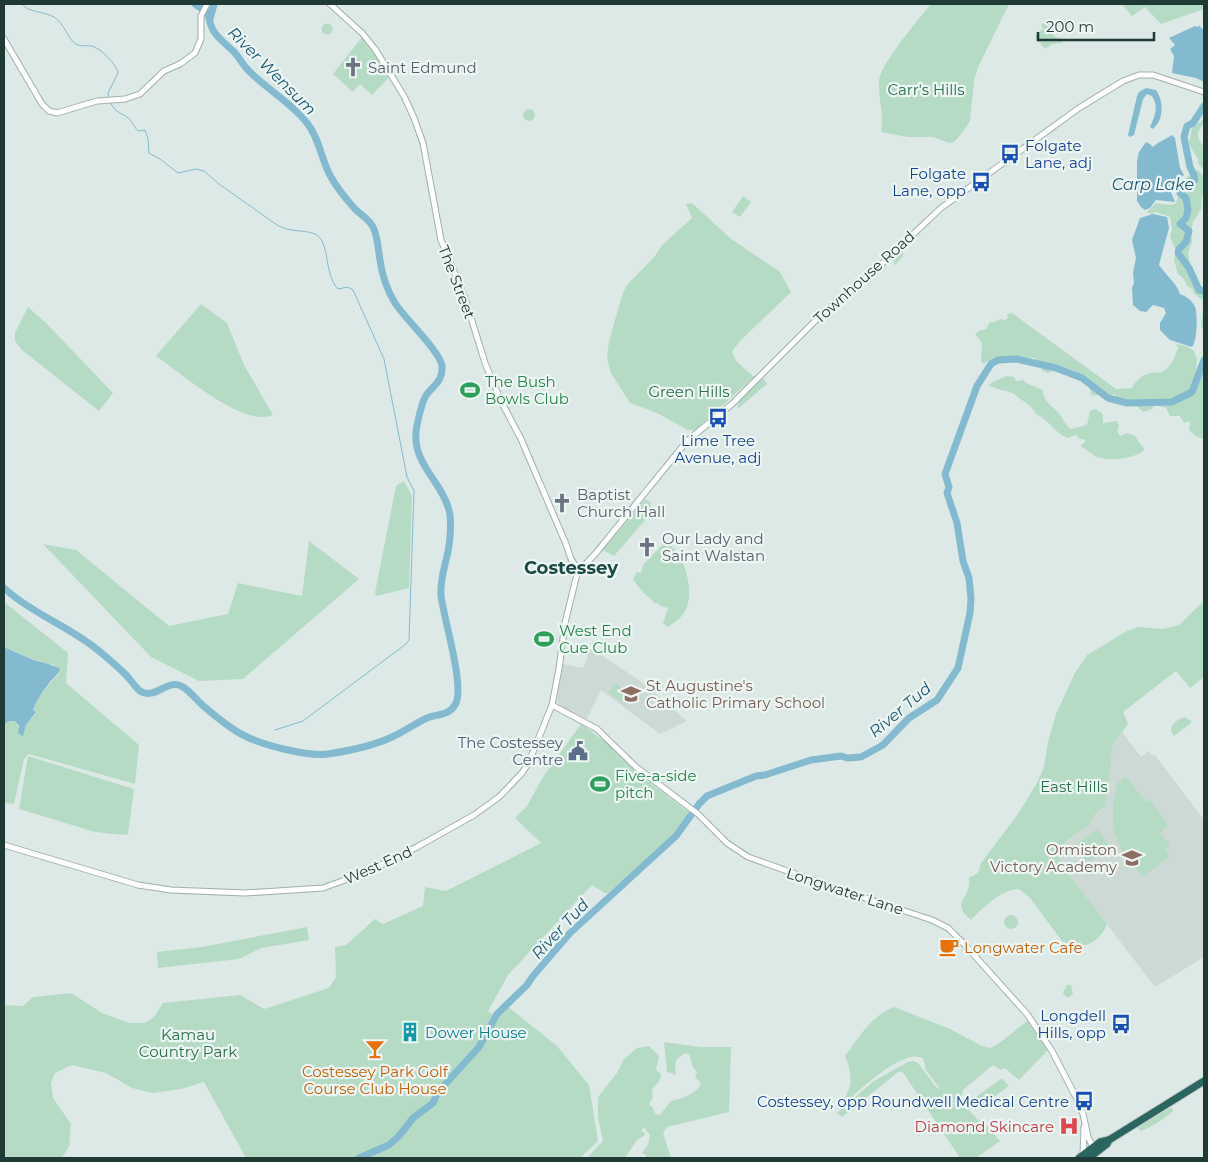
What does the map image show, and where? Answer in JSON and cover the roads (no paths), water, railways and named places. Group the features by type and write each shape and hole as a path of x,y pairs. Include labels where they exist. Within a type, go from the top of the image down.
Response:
{"highway":[{"path":"1085,1157 1100,1142 1109,1140 1204,1081"},
{"path":"1085,1157 1107,1144 1109,1140"}],"street":[{"name":"The Street","path":"330,4 362,33 375,49 404,96 414,118 423,143 441,240 465,298 484,363 501,402 521,439 571,560 578,570"},
{"path":"4,40 42,104 49,111 57,113 87,104 110,99 125,99 140,94 164,71 180,64 195,53 201,38 201,16 206,7"},
{"name":"Townhouse Road","path":"578,570 583,568 596,553 687,441 732,404 823,313 880,266 941,208 1079,108 1130,77 1154,75 1204,92"},
{"name":"West End","path":"4,845 71,866 155,888 245,893 323,888 367,872 474,815 499,798 522,773 529,762 552,705 565,623 578,570"},
{"name":"Longwater Lane","path":"552,705 597,729 636,767 690,807 727,843 748,857 932,920 948,928 1000,984 1038,1030 1052,1051 1077,1098 1093,1147"},
{"name":"Longwater Lane","path":"1085,1124 1085,1157"}],"water":[{"path":"1199,25 1204,31 1204,82 1196,78 1172,73 1174,56 1170,49 1175,45 1169,38 1195,26 1199,27"},
{"path":"1146,88 1156,90 1159,95 1161,115 1157,125 1153,129 1150,127 1156,108 1152,96 1147,94 1143,99 1134,135 1130,137 1128,135 1137,96 1139,92"},
{"name":"Carp Lake","path":"1172,135 1175,138 1180,168 1184,175 1172,182 1173,185 1170,190 1175,202 1156,200 1150,208 1145,210 1137,201 1137,161 1139,152 1146,142 1153,147"},
{"path":"1153,214 1167,217 1169,228 1159,265 1174,283 1180,294 1189,299 1195,307 1196,328 1192,347 1170,340 1160,330 1160,323 1166,313 1164,308 1153,305 1146,312 1140,311 1133,305 1132,288 1136,258 1132,240 1140,218"},
{"path":"4,647 60,669 37,701 33,710 36,712 26,725 23,736 18,733 19,726 15,721 4,724"}],"waterway":[{"path":"22,4 28,9 54,17 73,42 95,47 107,57 118,73 108,93 109,98"},
{"name":"River Wensum","path":"4,588 23,603 77,635 96,649 125,673 140,691 151,693 172,685 183,687 204,707 235,731 253,739 298,752 328,754 377,743 401,733 427,718 446,713 455,705 458,696 456,669 441,595 442,575 450,539 450,515 440,490 423,463 416,443 416,432 423,401 441,375 442,366 440,360 392,298 381,266 375,231 367,219 357,211 333,181 318,143 307,123 301,115 248,70 216,34 208,13 195,4"},
{"name":"River Wensum","path":"210,19 214,4"},
{"path":"110,102 115,110 128,118 138,131 145,130 149,153 178,173 196,169 204,171 219,184 277,225 287,229 315,234 320,238 333,282 338,289 348,287 353,290 384,359 407,477 414,491 409,640 303,721 275,730"},
{"name":"River Tud","path":"1204,106 1193,123 1187,126 1184,137 1190,167 1195,180 1188,182 1181,188 1180,193 1186,198 1188,210 1186,218 1180,224 1189,231 1186,242 1179,249 1178,253 1189,268 1199,290 1204,291"},
{"name":"River Tud","path":"359,1158 389,1145 413,1118 433,1103 438,1092 479,1047 497,1014 527,985 570,933 676,836 707,796 756,776 765,775 811,760 841,756 847,758 861,757 883,745 909,718 937,700 958,668 970,613 971,599 969,578 963,561 957,523 947,493 949,487 945,474 977,386 991,364 998,360 1016,359 1056,368 1082,378 1108,398 1127,403 1172,402 1192,392 1204,360"}],"place":[{"name":"Saint Edmund","path":"353,67"},
{"name":"Folgate Lane, adj","path":"1010,154"},
{"name":"Folgate Lane, opp","path":"981,182"},
{"name":"The Bush Bowls Club","path":"470,390"},
{"name":"Lime Tree Avenue, adj","path":"718,418"},
{"name":"Baptist Church Hall","path":"562,503"},
{"name":"Our Lady and Saint Walstan","path":"647,547"},
{"name":"West End Cue Club","path":"544,639"},
{"name":"St Augustine's Catholic Primary School","path":"631,694"},
{"name":"The Costessey Centre","path":"578,751"},
{"name":"Five-a-side pitch","path":"600,784"},
{"name":"Ormiston Victory Academy","path":"1132,858"},
{"name":"Longwater Cafe","path":"949,947"},
{"name":"Longdell Hills, opp","path":"1121,1024"},
{"name":"Dower House","path":"410,1032"},
{"name":"Costessey Park Golf Course Club House","path":"375,1049"},
{"name":"Costessey, opp Roundwell Medical Centre","path":"1084,1101"},
{"name":"Diamond Skincare","path":"1069,1126"}],"district":[{"name":"Costessey","path":"571,568"}],"park label":[{"name":"Carr's Hills","path":"926,89"},
{"name":"Green Hills","path":"689,391"},
{"name":"East Hills","path":"1074,786"},
{"name":"Kamau Country Park","path":"188,1042"}]}
